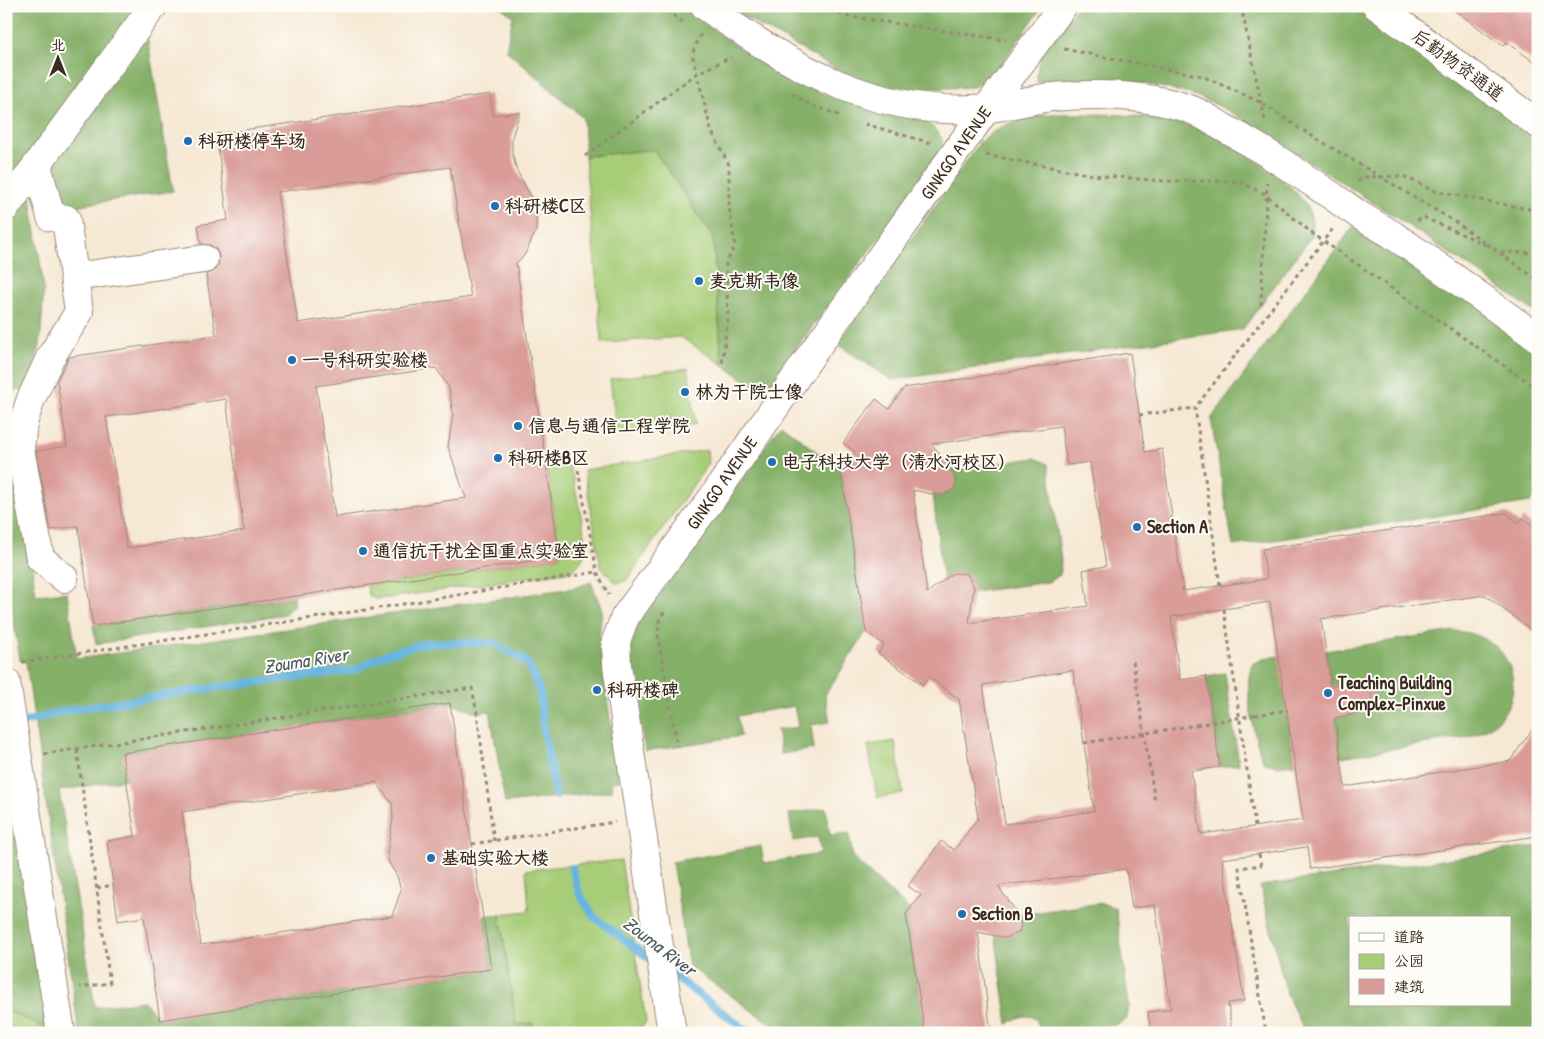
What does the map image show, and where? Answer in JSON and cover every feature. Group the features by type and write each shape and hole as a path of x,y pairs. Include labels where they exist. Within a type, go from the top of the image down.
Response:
{"street":[{"path":"6,207 153,6"},
{"name":"GINKGO AVENUE","path":"672,1033 617,665 616,641 625,617 713,497 816,348 987,108 1063,6"},
{"name":"后勤物资通道","path":"1377,6 1538,124"},
{"path":"698,17 731,40 793,62 846,89 878,100 930,108 987,108 1052,97 1102,96 1142,99 1188,108 1279,158 1538,338"},
{"path":"37,165 51,217 66,219 79,312 50,358 31,399 23,423 20,449 40,558 64,578"},
{"path":"74,277 204,259"},
{"path":"11,673 17,750 62,1033"}],"path":[{"path":"660,6 698,17"},
{"path":"722,364 728,316 726,264 735,244 729,207 729,165 711,130 692,54 701,35 731,40 732,57"},
{"path":"585,156 696,74 732,57"},
{"path":"732,57 738,61"},
{"path":"788,92 811,105 847,118"},
{"path":"856,121 891,133 958,150 1093,175 1164,180 1238,181 1265,194 1322,240 1538,389"},
{"path":"1220,585 1195,408 1322,240 1363,177 1404,176 1435,190 1538,211"},
{"path":"1395,237 1423,217 1454,229 1501,252 1538,253"},
{"path":"1139,414 1195,408"},
{"path":"578,470 597,572 623,623"},
{"path":"11,673 385,607 597,572"},
{"path":"666,609 659,621 658,636 677,746"},
{"path":"1224,609 1255,826"},
{"path":"1133,661 1155,802"},
{"path":"17,750 77,750 472,688 477,712 494,840"},
{"path":"1084,743 1288,710"},
{"path":"55,990 110,983 77,750"},
{"path":"472,844 640,819"},
{"path":"1259,854 1261,866 1240,868 1266,1033"},
{"path":"97,888 114,885"}],"green space":[{"path":"6,6 143,6 6,193"},
{"path":"499,6 680,6 743,51 792,80 832,97 926,122 935,129 942,139 942,160 866,255 763,393 722,364 713,237 654,150 585,156 583,118 506,50 513,16"},
{"path":"724,6 1043,6 990,79 973,87 919,89 881,85 842,72"},
{"path":"1079,6 1354,6 1538,138 1538,314 1449,253 1258,128 1227,110 1197,96 1147,84 1098,78 1080,78 1049,83 1037,82 1039,62 1050,41"},
{"path":"146,30 173,191 56,209 42,173"},
{"path":"1050,114 1153,118 1193,127 1212,134 1251,157 1296,192 1307,206 1313,234 1243,329 892,380 837,344 980,142 1012,122"},
{"path":"654,149 713,237 722,364 681,337 602,343 585,156"},
{"path":"31,197 44,289 40,345 28,389 7,392 36,595 67,592 77,659 574,588 591,582 602,610 599,641 619,781 611,782 612,791 505,803 490,711 477,713 450,703 123,753 126,779 59,791 95,1007 144,1001 160,1020 491,969 484,916 500,914 516,1024 533,1023 534,1033 79,1033 26,662 20,660 6,574 6,223 22,198"},
{"path":"1361,216 1538,338 1538,491 1531,502 1233,546 1211,419"},
{"path":"688,368 696,424 617,435 610,379"},
{"path":"781,424 841,471 866,632 825,695 830,722 811,725 814,749 781,754 777,730 798,727 794,706 737,716 741,736 645,751 630,657 630,641 637,626"},
{"path":"707,450 708,464 626,581 616,583 601,568 584,470"},
{"path":"1035,458 1048,464 1061,560 1060,575 1048,582 973,592 974,586 967,574 953,573 943,582 933,494 941,496 954,489 955,475 951,470"},
{"path":"561,463 569,466 585,540 583,558 572,571 388,598 376,599 368,595 367,586 560,557 546,464"},
{"path":"294,597 295,604 285,614 96,644 93,626"},
{"path":"1453,631 1477,635 1495,646 1507,661 1512,678 1511,697 1504,714 1489,728 1467,737 1341,757 1335,718 1365,712 1372,698 1370,691 1362,684 1331,685 1326,651"},
{"path":"1279,656 1294,764 1277,766 1264,763 1260,753 1253,728 1249,686 1252,664 1263,659"},
{"path":"1225,673 1239,764 1220,767 1206,676"},
{"path":"895,741 903,793 877,798 868,745"},
{"path":"6,783 46,1029 6,1010"},
{"path":"826,808 830,835 849,833 853,858 910,910 906,914 925,1033 783,1033 689,966 672,862 761,846 764,863 821,854 818,837 793,841 789,814"},
{"path":"1538,846 1538,1033 1305,1033 1287,995 1260,886"},
{"path":"621,860 646,1022 638,1033 534,1033 533,1023 516,1024 500,914 529,911 526,870"},
{"path":"1102,903 1116,909 1129,1005 1127,1019 1107,1028 1073,1033 1039,1033 1037,1021 1029,1016 1018,1018 1008,1024 995,934 1006,938 1019,932 1018,915"},
{"path":"6,1010 46,1029 46,1033 6,1033"}],"building":[{"path":"1449,6 1538,6 1538,65 1507,42 1503,46"},
{"name":"一号科研实验楼","path":"490,94 493,115 520,112 512,137 512,153 517,171 529,193 536,213 536,231 524,256 516,263 560,557 93,626 78,526 51,530 36,451 67,446 57,380 69,357 216,335 206,274 213,272 218,265 219,256 216,249 210,245 201,244 198,225 228,220 216,134","holes":["450,167 471,297 298,323 277,192","436,368 449,388 453,415 448,447 466,498 335,517 316,386","226,399 244,531 127,548 106,417"]},
{"name":"Teaching Building Complex-Pinxue","path":"1130,353 1145,452 1162,449 1183,591 1267,579 1262,549 1506,513 1519,523 1523,518 1538,530 1538,635 1485,595 1321,619 1331,686 1362,683 1372,695 1371,703 1365,712 1335,718 1345,787 1510,761 1538,721 1538,836 1310,869 1307,847 1222,859 1244,1001 1228,1003 1232,1033 1151,1033 1148,1012 1171,1009 1155,905 1132,908 1126,869 998,886 1020,917 1021,925 1019,932 1006,938 978,932 991,1033 925,1033 906,914 921,895 908,886 941,841 954,850 978,818 959,699 929,677 923,685 878,653 884,645 866,632 841,471 855,452 843,443 876,399 889,409 904,388","holes":["1061,426 1067,465 1090,462 1106,566 1083,570 1088,606 969,623 974,587 967,574 953,573 927,593 913,490 941,496 954,489 956,483 955,475 932,444","1270,602 1303,820 1201,834 1191,771 1220,767 1206,676 1180,680 1171,617","1073,670 1094,811 1005,824 983,685"]},
{"name":"基础实验大楼","path":"450,703 491,969 160,1020 144,917 118,921 107,841 135,836 122,753","holes":["376,782 392,803 393,819 387,853 389,863 397,876 401,890 392,916 201,945 182,812"]}],"waterway":[{"name":"Zouma River","path":"18,724 68,710 219,687 355,670 381,656 424,643 494,643 528,663 540,692 543,727 556,796"},
{"name":"Zouma River","path":"572,868 579,893 594,917 653,961"},
{"name":"Zouma River","path":"671,974 750,1033"}],"place":[{"name":"科研楼停车场","path":"188,141"},
{"name":"科研楼C区","path":"495,206"},
{"name":"麦克斯韦像","path":"699,281"},
{"name":"一号科研实验楼","path":"292,360"},
{"name":"林为干院士像","path":"685,392"},
{"name":"信息与通信工程学院","path":"518,426"},
{"name":"科研楼B区","path":"498,458"},
{"name":"电子科技大学（清水河校区）","path":"772,462"},
{"name":"Section A","path":"1137,527"},
{"name":"通信抗干扰全国重点实验室","path":"363,551"},
{"name":"科研楼碑","path":"597,690"},
{"name":"Teaching Building Complex-Pinxue","path":"1328,693"},
{"name":"基础实验大楼","path":"431,858"},
{"name":"Section B","path":"962,914"}]}
